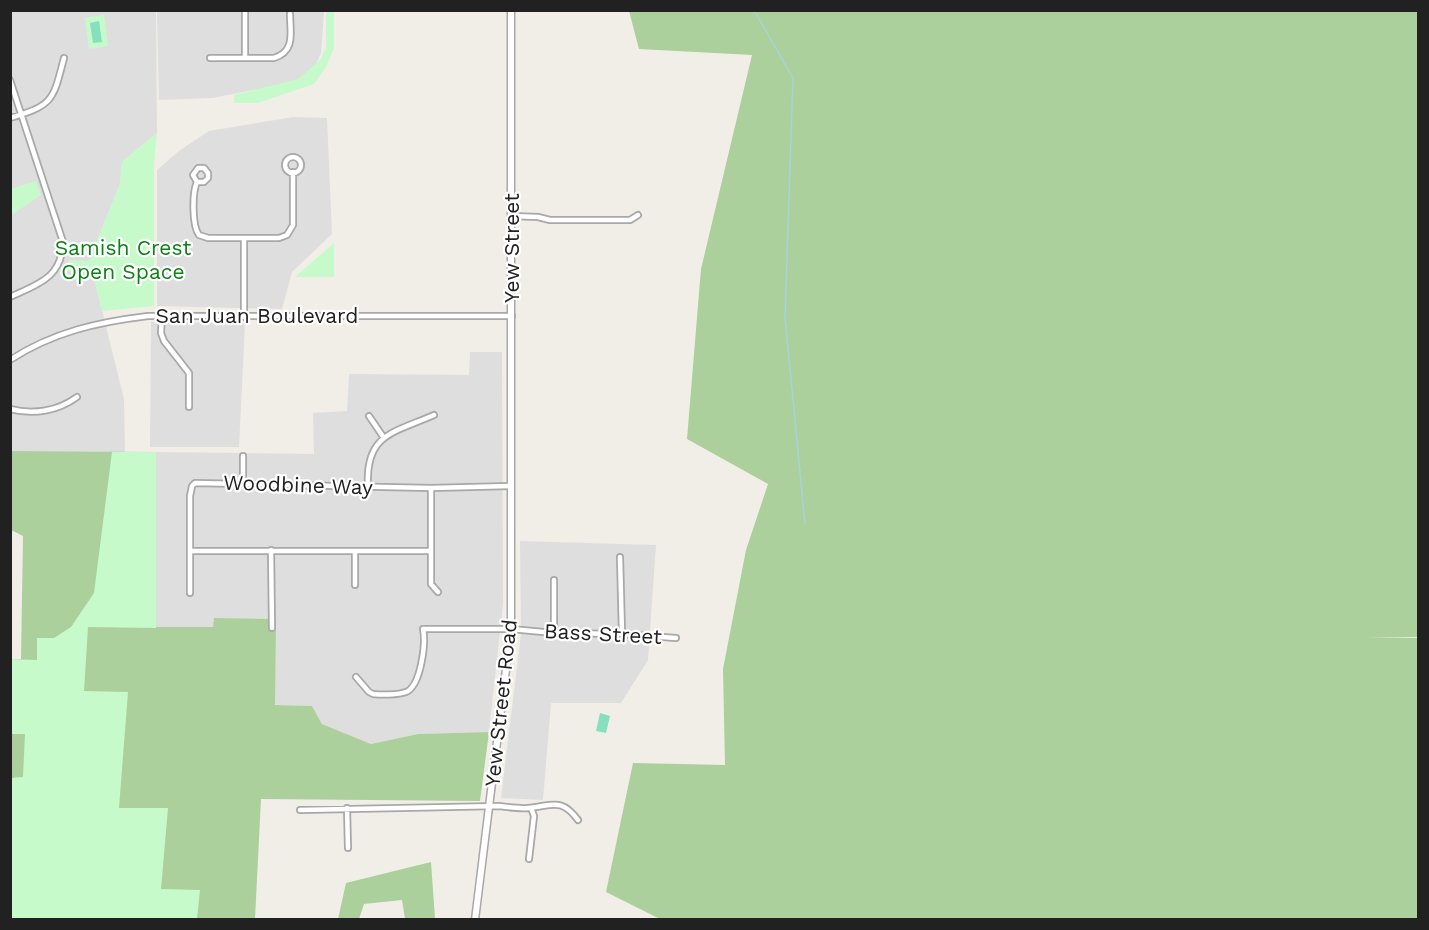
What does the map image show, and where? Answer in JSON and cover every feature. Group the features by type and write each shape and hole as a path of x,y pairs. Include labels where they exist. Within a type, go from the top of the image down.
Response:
{"street":[{"path":"245,10 245,57"},
{"name":"Yew Street","path":"511,10 511,486"},
{"path":"210,57 283,55 288,50 290,42 290,14"},
{"path":"10,118 40,108 51,99 56,91 64,58"},
{"path":"10,80 60,232 63,249 58,264 45,280 10,297"},
{"path":"197,182 195,227 199,235 208,238 284,238 290,233 293,225 293,172"},
{"path":"512,216 550,220 630,220 638,215"},
{"path":"244,238 244,316"},
{"path":"162,315 161,333 164,341 189,373 189,407"},
{"name":"San Juan Boulevard","path":"10,360 67,331 116,320 162,315 512,316"},
{"path":"10,409 50,411 66,405 77,396"},
{"path":"368,487 369,459 374,448 384,438 434,415"},
{"path":"369,416 384,438"},
{"path":"243,456 243,483"},
{"name":"Woodbine Way","path":"190,593 190,496 192,486 200,482 431,488 511,486"},
{"name":"Yew Street Road","path":"475,920 511,629 511,486"},
{"path":"431,488 431,584 438,592"},
{"path":"191,550 430,551"},
{"path":"271,550 272,628"},
{"path":"355,551 355,585"},
{"path":"620,557 622,634"},
{"path":"554,580 554,633"},
{"name":"Bass Street","path":"356,677 373,694 406,692 412,687 419,669 424,646 423,629 511,629 676,638"},
{"path":"300,810 531,807 558,804 567,806 578,820"},
{"path":"529,859 534,816 531,807"},
{"path":"347,808 348,848"}],"shaded area":[{"path":"11,11 156,11 157,133 122,162 120,184 89,261 65,270 93,274 124,399 125,452 11,451"},
{"path":"157,11 324,11 321,53 313,71 296,82 212,98 159,100"},
{"path":"293,117 327,118 332,234 292,272 282,309 157,306 157,170 179,151 209,131"},
{"path":"151,322 245,323 239,447 150,447"},
{"path":"470,352 502,352 503,604 489,732 418,734 371,744 322,724 312,706 274,705 214,618 214,627 156,628 156,452 314,454 313,413 347,411 349,374 469,375"},
{"path":"520,541 656,545 648,660 621,703 551,703 543,800 501,798 521,634"}],"green space":[{"path":"326,11 334,11 334,48 326,67 314,84 258,103 234,103 234,95 298,79 321,59 326,47"},
{"path":"629,11 1418,11 1418,637 1366,637 1418,638 1418,919 662,920 606,892 633,763 725,765 723,669 746,550 768,484 687,439 701,269 752,55 639,49"},
{"path":"104,15 108,46 89,49 85,18"},
{"path":"99,21 102,42 93,43 90,23"},
{"name":"Samish Crest Open Space","path":"157,133 154,164 154,306 102,311 93,274 65,271 69,260 89,261 120,184 122,162"},
{"path":"36,181 41,195 13,214 11,212 11,189"},
{"path":"334,243 334,277 295,277"},
{"path":"11,451 156,452 156,627 213,627 214,618 276,619 275,705 312,706 322,724 371,744 418,734 489,732 480,801 261,799 255,919 11,920 10,659 21,659 23,536 11,530"},
{"path":"112,452 156,452 156,628 88,627 84,691 128,692 119,808 168,808 161,889 200,890 197,919 11,919 11,778 23,777 25,734 11,734 11,659 37,660 37,638 54,638 71,627 94,593"},
{"path":"600,713 610,716 606,733 596,731"},
{"path":"431,862 435,919 405,919 402,900 364,904 359,919 338,919 346,883"}],"waterway":[{"path":"754,10 793,78 785,317 805,524"}]}
